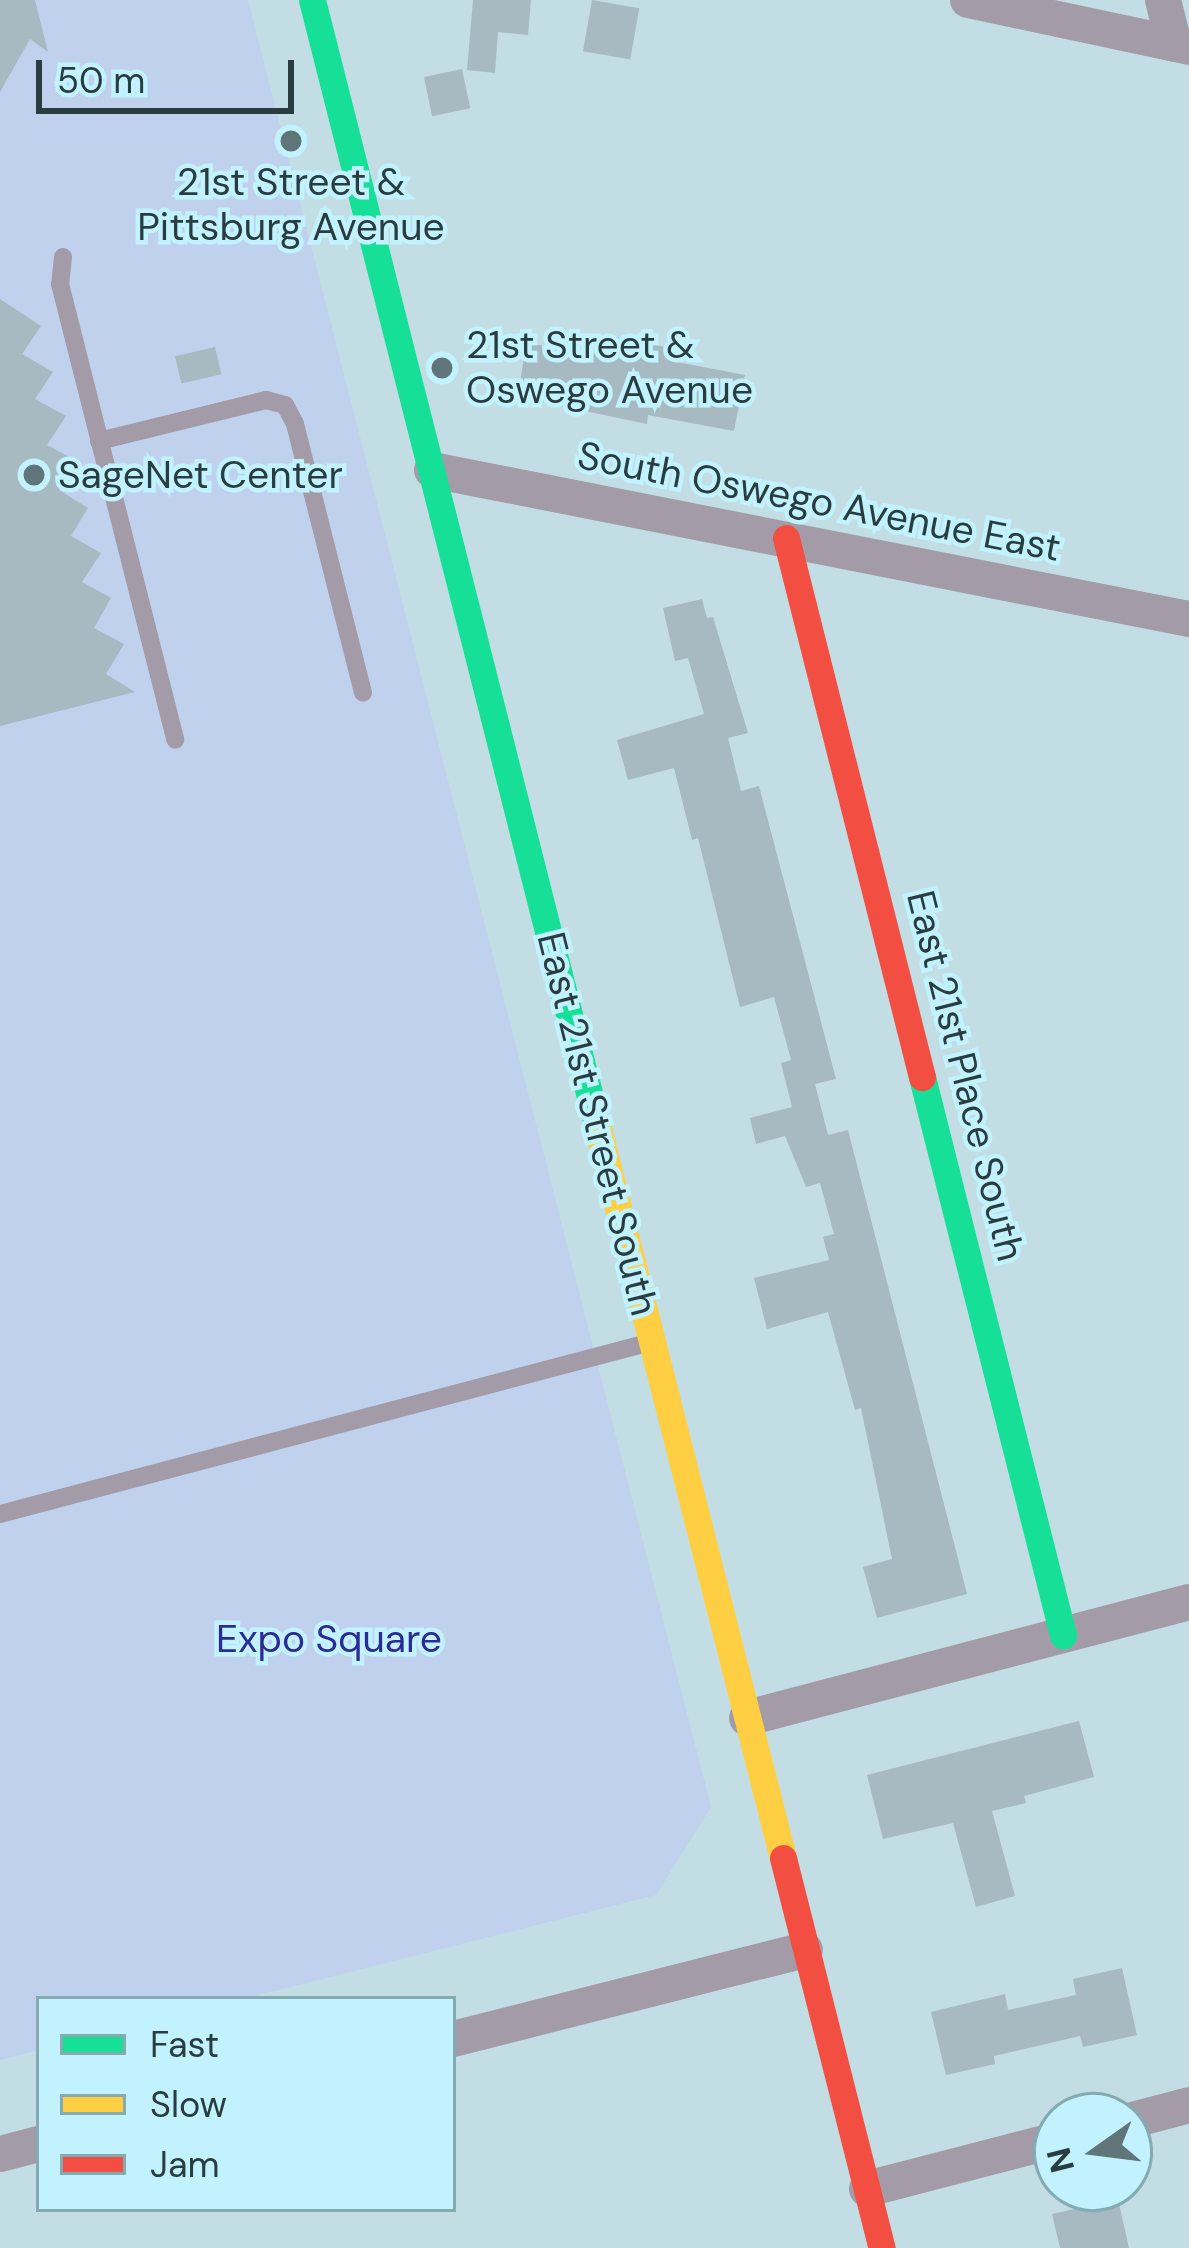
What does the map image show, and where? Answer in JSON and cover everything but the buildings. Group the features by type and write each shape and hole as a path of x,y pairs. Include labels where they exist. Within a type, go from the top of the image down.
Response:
{"main road":[{"name":"East 21st Street South","path":"312,0 882,2248"},
{"name":"East 21st Place South","path":"785,538 1063,1635"}],"street":[{"path":"968,0 1181,45"},
{"path":"1163,0 1181,45"},
{"name":"South Oswego Avenue East","path":"432,470 1189,619"},
{"path":"747,1718 1189,1602"},
{"path":"456,2038 805,1950"},
{"path":"1153,2117 1188,2112"},
{"path":"0,2154 36,2145"},
{"path":"867,2188 1033,2146"}],"lane":[{"path":"63,257 60,284 175,740"},
{"path":"100,441 266,400 285,405 296,424 364,693"},
{"path":"0,1514 652,1342"}],"green space":[{"name":"Expo Square","path":"0,0 248,0 711,1807 656,1895 254,1996 36,1996 36,2051 0,2060"}],"traffic: fast":[{"path":"312,0 598,1129"},
{"path":"922,1077 1063,1635"}],"traffic: slow":[{"path":"598,1129 783,1858"}],"traffic: jam":[{"path":"786,538 922,1077"},
{"path":"783,1858 882,2248"}],"place":[{"name":"21st Street & Pittsburg Avenue","path":"291,141"},
{"name":"21st Street & Oswego Avenue","path":"442,368"},
{"name":"SageNet Center","path":"34,475"}]}
